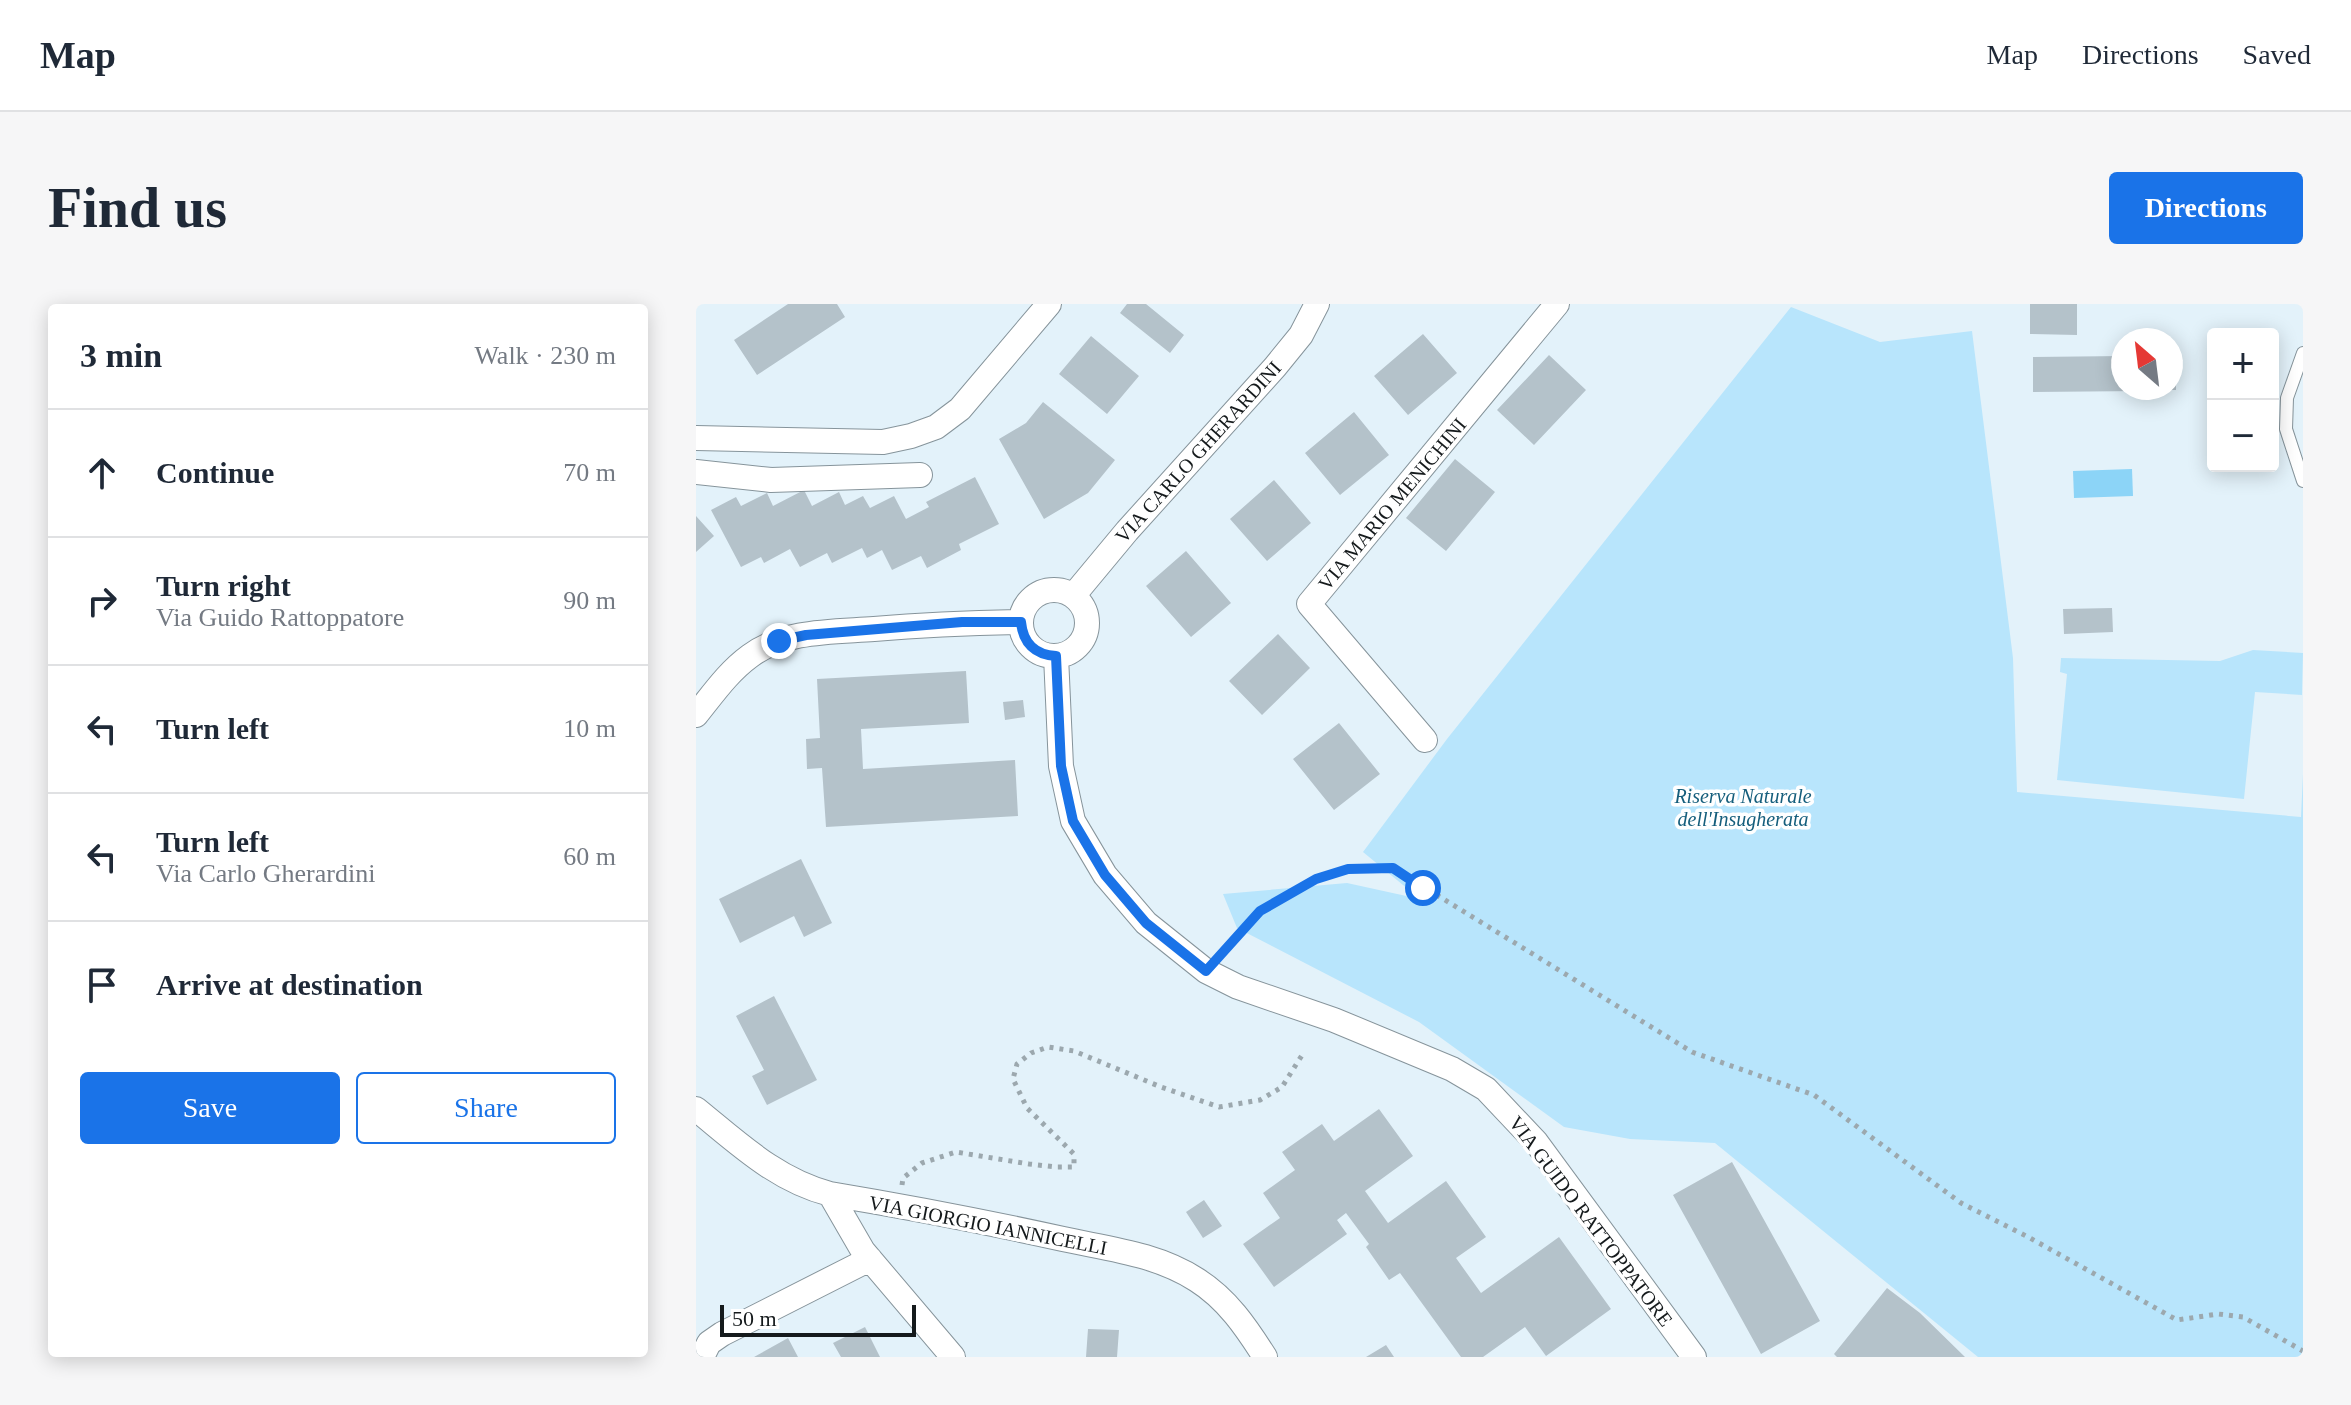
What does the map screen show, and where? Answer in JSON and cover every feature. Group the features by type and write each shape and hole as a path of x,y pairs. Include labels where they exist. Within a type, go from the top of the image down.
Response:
{"street":[{"path":"696,438 883,442 936,427 960,409 1049,304"},
{"name":"VIA CARLO GHERARDINI","path":"1073,596 1127,531 1275,367 1301,335 1317,304"},
{"name":"VIA MARIO MENICHINI","path":"1425,740 1309,604 1557,304"},
{"path":"696,472 771,480 920,475"},
{"path":"1056,590 1073,596 1085,612 1086,632 1075,649 1056,656 1031,647 1022,631 1021,622 1026,606 1039,594 1056,590"},
{"path":"696,715 730,672 751,655 779,641 806,635 962,622 1021,622"},
{"name":"VIA GUIDO RATTOPPATORE","path":"1056,656 1061,766 1073,821 1105,875 1146,923 1206,971 1238,987 1334,1020 1452,1069 1479,1084 1514,1116 1536,1142 1694,1357"},
{"name":"VIA GIORGIO IANNICELLI","path":"696,1109 773,1170 796,1183 830,1194 1129,1253 1165,1264 1199,1281 1219,1296 1238,1317 1265,1357"},
{"path":"830,1194 848,1228 870,1259 953,1357"},
{"path":"702,1357 709,1343 722,1334 870,1259"}],"lane":[{"path":"2303,353 2287,398 2286,429 2303,481"}],"path":[{"path":"1206,971 1260,911 1316,879 1348,869 1393,868 1692,1052 1814,1095 1961,1203 2177,1320 2218,1314 2243,1317 2303,1351"},
{"path":"897,1205 903,1178 922,1163 956,1152 1042,1166 1074,1167 1074,1154 1027,1108 1013,1079 1017,1064 1031,1053 1048,1047 1074,1051 1219,1107 1260,1100 1282,1087 1304,1052"}],"green space":[{"name":"Riserva Naturale dell'Insugherata","path":"1791,307 1880,342 1972,331 2013,658 2017,792 2301,817 2303,774 2303,1357 1978,1357 1715,1143 1630,1139 1564,1127 1419,1022 1237,928 1223,894 1347,883 1420,899 1363,852 1447,739"},
{"path":"2253,650 2303,653 2302,695 2255,692 2244,799 2057,780 2067,674 2060,672 2061,658 2220,661"}],"shaded area":[{"path":"2132,469 2133,496 2074,498 2073,471"}],"building":[{"path":"788,304 837,304 845,317 757,375 734,340"},
{"path":"1127,304 1146,304 1184,335 1170,353 1120,313"},
{"path":"2030,304 2077,304 2077,335 2030,334"},
{"path":"1423,334 1457,373 1408,415 1374,376"},
{"path":"1091,336 1139,376 1107,414 1059,374"},
{"path":"1549,355 1586,390 1534,445 1497,410"},
{"path":"2111,356 2111,391 2033,392 2033,357"},
{"path":"1043,402 1115,460 1088,493 1044,519 999,439 1026,423"},
{"path":"1354,412 1389,455 1340,495 1305,453"},
{"path":"1455,459 1495,492 1446,551 1406,518"},
{"path":"975,477 999,524 959,544 961,550 927,568 921,556 892,570 882,550 867,558 862,548 832,563 827,553 800,567 790,549 764,563 761,557 741,567 711,510 736,497 741,506 767,493 773,506 804,490 812,506 839,492 845,505 863,496 870,508 894,496 906,519 929,507 926,502"},
{"path":"1274,480 1311,523 1267,561 1230,519"},
{"path":"696,516 714,536 696,552"},
{"path":"1186,551 1231,603 1191,637 1146,586"},
{"path":"2112,608 2113,632 2064,634 2063,609"},
{"path":"1278,634 1310,668 1262,715 1229,681"},
{"path":"966,671 969,723 861,729 863,769 1015,760 1018,816 826,827 822,768 807,769 806,739 820,738 817,679"},
{"path":"1023,700 1025,717 1005,720 1003,702"},
{"path":"1339,723 1380,774 1334,810 1293,759"},
{"path":"801,859 832,923 804,937 794,916 740,943 719,899"},
{"path":"774,996 817,1080 767,1105 752,1076 764,1070 736,1016"},
{"path":"1379,1109 1413,1156 1365,1191 1388,1223 1446,1181 1486,1237 1456,1258 1481,1293 1559,1237 1611,1309 1546,1356 1525,1327 1483,1357 1461,1357 1400,1273 1389,1280 1366,1247 1369,1244 1346,1213 1337,1220 1347,1234 1274,1287 1243,1244 1280,1218 1263,1193 1295,1170 1282,1152 1322,1124 1334,1141"},
{"path":"1732,1162 1820,1321 1761,1354 1673,1195"},
{"path":"1204,1200 1222,1226 1203,1238 1186,1212"},
{"path":"1887,1288 1920,1313 1965,1357 1837,1357 1834,1354"},
{"path":"865,1327 880,1357 841,1357 833,1343"},
{"path":"1088,1329 1119,1330 1117,1357 1086,1357"},
{"path":"788,1338 798,1357 754,1357"},
{"path":"1386,1345 1394,1357 1366,1357"}],"route":[{"path":"779,641 806,635 962,622 1021,622 1025,640 1031,647 1056,656 1061,766 1073,821 1105,875 1146,923 1206,971 1260,911 1316,879 1348,869 1393,868 1423,888"}]}
